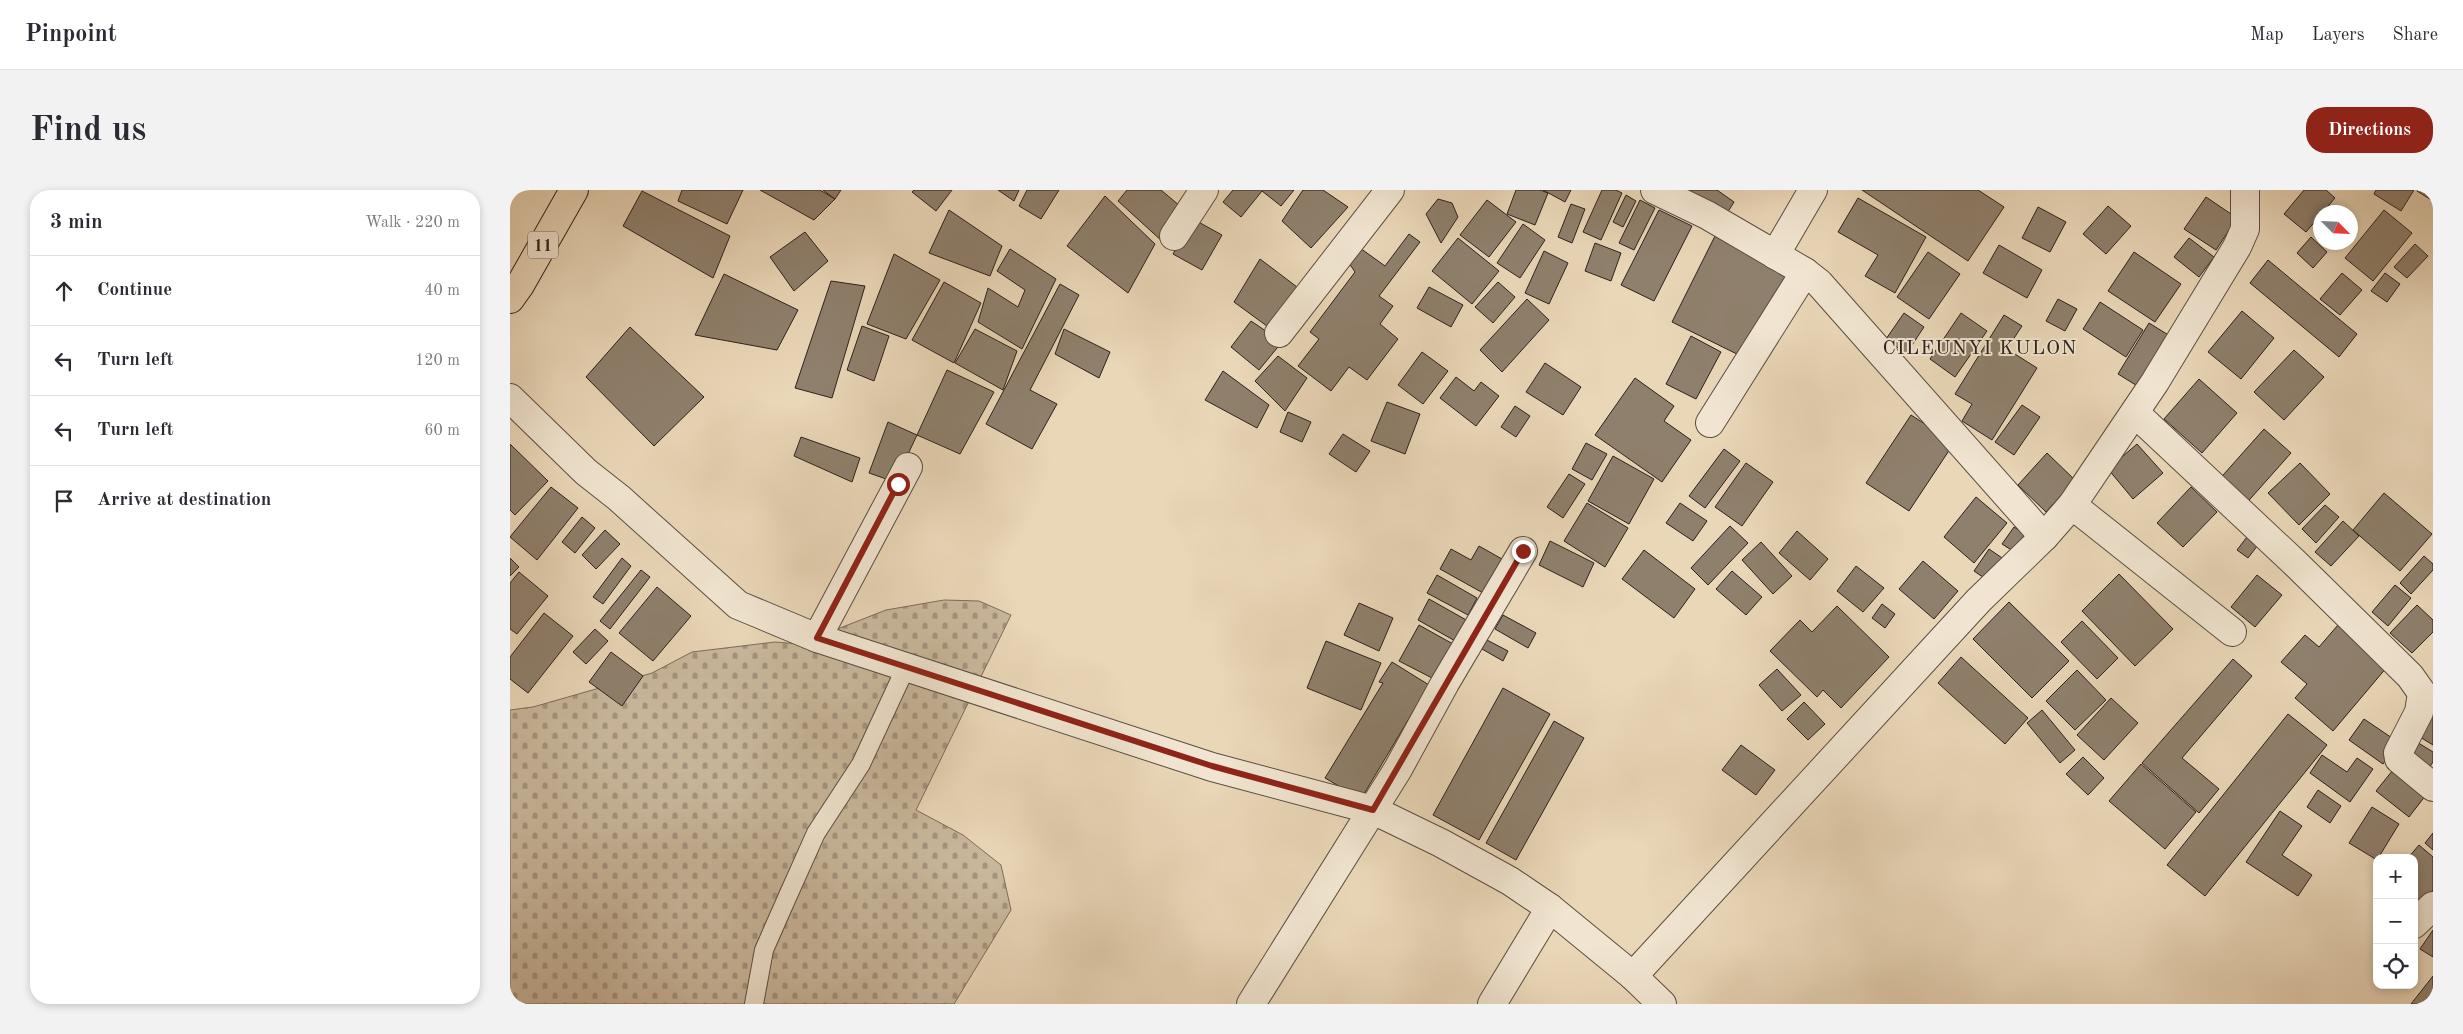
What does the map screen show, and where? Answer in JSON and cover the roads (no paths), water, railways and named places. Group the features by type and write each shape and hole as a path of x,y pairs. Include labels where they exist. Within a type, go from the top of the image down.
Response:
{"highway":[{"name":"11","path":"510,299 520,285 574,190"}],"street":[{"path":"1174,236 1204,190"},
{"path":"1278,333 1390,190"},
{"path":"1655,190 1707,215 1805,272 1833,296 2044,537"},
{"path":"1775,255 1813,190"},
{"path":"1633,976 1979,600 2044,537 2072,505 2135,413 2237,247 2245,229 2247,211 2246,190"},
{"path":"1710,423 1805,272"},
{"path":"510,398 586,472 619,498 738,605 817,638 1212,766 1373,810 1441,842 1493,871 1550,908 1633,976 1662,1004"},
{"path":"2135,413 2295,563 2410,676 2422,693 2419,712 2398,753 2399,759 2433,787"},
{"path":"817,638 908,467"},
{"path":"2072,505 2232,632"},
{"path":"1251,1004 1373,810 1523,551"},
{"path":"2418,920 2433,906"},
{"path":"1492,1004 1550,908"}],"lane":[{"path":"754,1004 764,950 816,833 861,764 906,667"}],"district":[{"name":"CILEUNYI KULON","path":"1980,347"}]}
